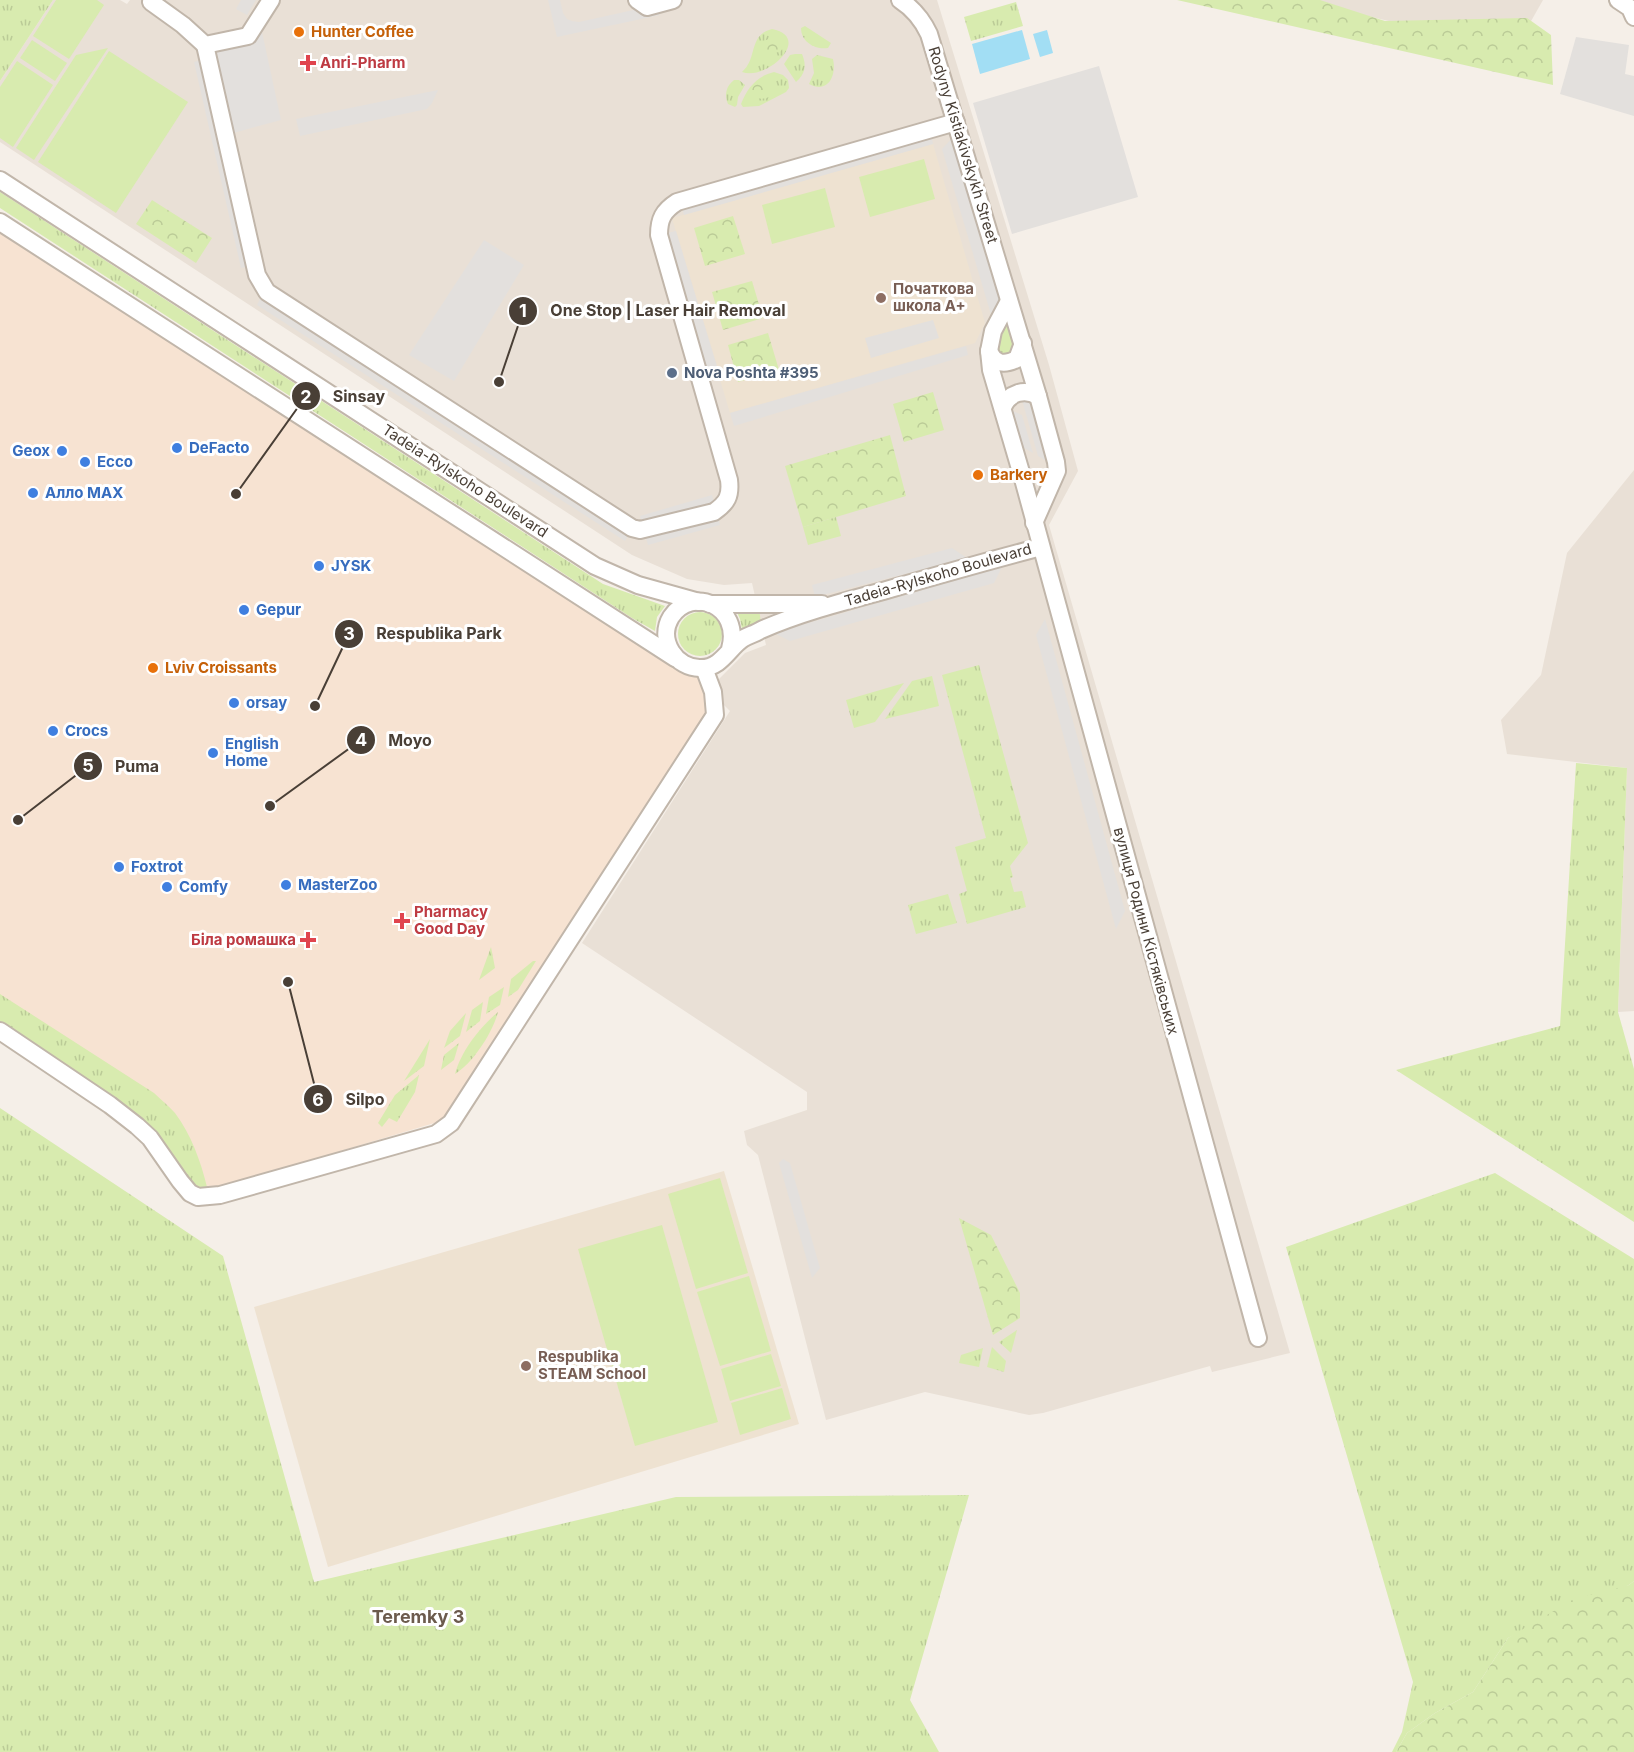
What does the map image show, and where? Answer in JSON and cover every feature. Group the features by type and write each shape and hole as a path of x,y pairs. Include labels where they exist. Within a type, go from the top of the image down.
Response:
{"street":[{"path":"205,45 249,36 271,0"},
{"path":"642,4 673,0"},
{"name":"Rodyny Kistiakivskykh Street","path":"900,0 921,18 929,34 1010,301"},
{"path":"919,0 929,34"},
{"path":"1618,0 1630,8 1634,17"},
{"path":"151,2 183,25 205,45 257,275 272,296 636,530 714,512 724,505 731,493 659,235 659,221 667,208 677,201 956,122"},
{"name":"Tadeia-Rylskoho Boulevard","path":"0,180 595,566 638,585 705,603 834,604"},
{"path":"0,222 683,664 693,668 704,668 715,665 723,658 730,650 733,639 728,617 720,609 705,603 688,604 679,609 671,617 666,638 675,658"},
{"path":"1010,301 1056,462 1056,474 1034,523"},
{"name":"вулиця Родини Кістяківських","path":"1010,301 993,331 989,351 991,370 1023,479 1258,1338"},
{"path":"989,351 1000,364 1009,363 1017,359 1023,343"},
{"path":"1003,407 1008,397 1013,395 1027,392 1038,396"},
{"path":"1023,479 1032,485 1044,485 1056,474"},
{"name":"Tadeia-Rylskoho Boulevard","path":"730,650 744,638 768,627 834,604 1041,546"},
{"path":"0,1031 110,1105 137,1126 150,1138 190,1193 198,1197 220,1195 436,1134 452,1123 715,715 713,692 704,668"}],"shaded area":[{"path":"53,0 120,0 127,4 130,0 937,0 1049,365 1078,471 1049,525 1290,1353 1212,1372 1210,1366 1043,1413 1029,1415 925,1392 826,1420 758,1155 747,1145 744,1131 807,1110 807,1092 582,943 730,711 720,701 717,681 745,653 766,645 752,583 724,585 687,579 632,555 0,142 0,81"},
{"path":"241,0 256,0 247,15 236,9"},
{"path":"548,0 560,0 567,19 579,22 647,7 660,15 557,37"},
{"path":"1301,0 1543,0 1514,51"},
{"path":"262,32 281,120 226,135 255,265 241,268 194,62 208,58 205,45"},
{"path":"1576,37 1629,45 1625,74 1634,76 1634,116 1560,94"},
{"path":"1099,66 1138,197 1012,234 973,103"},
{"path":"438,90 427,109 300,136 296,119"},
{"path":"930,130 933,144 684,215 680,201"},
{"path":"955,135 1004,298 992,318 942,149"},
{"path":"933,144 985,323 975,343 730,413 672,218"},
{"path":"0,231 668,660 675,668 697,677 711,707 441,1121 204,1190 143,1120 0,1021"},
{"path":"676,231 720,376 701,381 659,235"},
{"path":"484,240 524,265 454,381 409,355"},
{"path":"264,291 632,528 625,541 257,305"},
{"path":"933,320 939,338 871,358 865,338"},
{"path":"966,346 968,355 734,426 730,413"},
{"path":"1022,400 1037,407 1053,465 1038,456"},
{"path":"1008,409 1022,415 1033,453 1017,444"},
{"path":"1634,470 1634,1011 1618,1012 1627,768 1507,754 1501,720 1541,675 1567,553"},
{"path":"712,495 720,525 648,545 640,516"},
{"path":"952,548 967,558 815,597 812,585"},
{"path":"1002,567 994,583 790,641 774,633"},
{"path":"1045,619 1125,911 1116,929 1036,635"},
{"path":"783,1159 790,1163 820,1268 812,1278 779,1163"},
{"name":"Respublika STEAM School","path":"724,1171 799,1424 328,1567 254,1307"}],"green space":[{"path":"0,0 53,0 0,81"},
{"path":"56,0 97,0 104,5 69,59 33,36"},
{"path":"1177,0 1320,0 1385,21 1527,18 1551,35 1553,85"},
{"path":"1016,2 1023,26 971,41 964,17"},
{"path":"805,26 831,43 828,48 814,46 806,41 801,28"},
{"path":"772,29 784,34 788,40 782,57 763,70 752,73 742,72 750,60 759,36"},
{"path":"775,36 781,38 784,44 781,51 770,55 763,53 760,48 762,42"},
{"path":"32,40 67,63 55,81 20,58"},
{"path":"108,48 34,160 16,148 76,55"},
{"path":"109,51 188,102 116,213 38,162"},
{"path":"802,54 805,66 796,82 784,64 790,55"},
{"path":"817,55 833,59 834,66 829,82 821,87 809,84 814,73 812,59"},
{"path":"17,61 53,85 13,147 0,138 0,87"},
{"path":"774,72 783,75 788,80 789,88 786,92 759,106 743,107 741,104 743,98 753,84 763,76"},
{"path":"767,79 776,82 778,91 768,98 756,98 752,89 755,84"},
{"path":"734,80 739,80 745,85 735,107 728,104 726,97 726,91"},
{"path":"924,159 935,199 870,217 859,177"},
{"path":"825,188 835,227 772,244 762,205"},
{"path":"0,192 603,584 665,606 657,617 655,631 0,208"},
{"path":"152,200 212,238 196,263 136,224"},
{"path":"733,216 745,254 705,266 694,228"},
{"path":"752,281 763,318 723,330 712,292"},
{"path":"1007,315 1015,350 1013,356 998,356 994,341"},
{"path":"768,333 779,370 738,382 728,345"},
{"path":"933,392 944,430 904,442 893,404"},
{"path":"890,435 906,496 803,527 785,466"},
{"path":"836,517 841,536 808,545 803,527"},
{"path":"759,609 761,622 742,629 736,610"},
{"path":"700,612 715,619 722,634 715,649 700,656 685,649 678,634 685,619"},
{"path":"979,665 1028,843 1010,866 1013,877 1010,878 1014,892 1022,891 1026,907 967,924 959,894 967,891 955,847 986,838 942,675"},
{"path":"932,676 939,706 885,719 912,681"},
{"path":"904,683 875,722 854,728 846,700"},
{"path":"1576,763 1627,768 1618,1012 1634,1069 1634,1222 1396,1070 1560,1026"},
{"path":"948,894 957,923 916,934 908,905"},
{"path":"491,947 495,968 479,980"},
{"path":"536,961 518,990 508,997 511,979"},
{"path":"504,987 500,1005 486,1014 489,997"},
{"path":"0,994 154,1093 168,1105 181,1121 191,1139 207,1187 204,1190 191,1185 165,1146 143,1120 0,1021"},
{"path":"483,1002 480,1021 466,1032 472,1010"},
{"path":"498,1012 492,1029 481,1046 469,1062 455,1074 472,1040"},
{"path":"466,1013 460,1036 444,1048 450,1031"},
{"path":"430,1039 424,1066 404,1081"},
{"path":"459,1043 454,1060 441,1070 444,1055"},
{"path":"419,1075 415,1092 397,1122 389,1118 382,1127 378,1123 395,1095"},
{"path":"0,1108 223,1256 314,1582 676,1497 969,1495 910,1700 939,1752 0,1752"},
{"path":"1495,1173 1634,1259 1634,1581 1508,1638 1473,1692 1435,1713 1407,1733 1396,1752 1392,1752 1402,1732 1413,1682 1286,1247"},
{"path":"720,1178 748,1273 696,1289 668,1194"},
{"path":"959,1218 991,1235 1020,1293 1020,1318 993,1335"},
{"path":"662,1225 718,1422 635,1446 578,1249"},
{"path":"749,1276 771,1351 720,1366 697,1292"},
{"path":"1017,1330 1011,1353 999,1342"},
{"path":"992,1347 1006,1361 1004,1372 987,1367"},
{"path":"983,1348 979,1367 959,1363 961,1355"},
{"path":"771,1354 781,1386 730,1401 721,1369"},
{"path":"782,1388 791,1419 740,1435 731,1403"},
{"path":"1634,1581 1634,1752 1396,1752 1407,1733 1435,1713 1473,1692 1508,1638 1574,1599 1629,1585"}],"water":[{"path":"1022,30 1030,59 980,74 972,44"},
{"path":"1047,30 1053,53 1040,57 1033,34"}],"place":[{"name":"Hunter Coffee","path":"299,32"},
{"name":"Anri-Pharm","path":"308,63"},
{"name":"Початкова школа А+","path":"881,298"},
{"name":"Nova Poshta #395","path":"672,373"},
{"name":"One Stop | Laser Hair Removal","path":"499,382"},
{"name":"DeFacto","path":"177,448"},
{"name":"Geox","path":"62,451"},
{"name":"Ecco","path":"85,462"},
{"name":"Barkery","path":"978,475"},
{"name":"Алло MAX","path":"33,493"},
{"name":"Sinsay","path":"236,494"},
{"name":"JYSK","path":"319,566"},
{"name":"Gepur","path":"244,610"},
{"name":"Lviv Croissants","path":"153,668"},
{"name":"orsay","path":"234,703"},
{"name":"Respublika Park","path":"315,706"},
{"name":"Crocs","path":"53,731"},
{"name":"English Home","path":"213,753"},
{"name":"Moyo","path":"270,806"},
{"name":"Puma","path":"18,820"},
{"name":"Foxtrot","path":"119,867"},
{"name":"MasterZoo","path":"286,885"},
{"name":"Comfy","path":"167,887"},
{"name":"Pharmacy Good Day","path":"402,921"},
{"name":"Біла ромашка","path":"308,940"},
{"name":"Silpo","path":"288,982"},
{"name":"Respublika STEAM School","path":"526,1366"}],"district":[{"name":"Teremky 3","path":"418,1617"}]}
